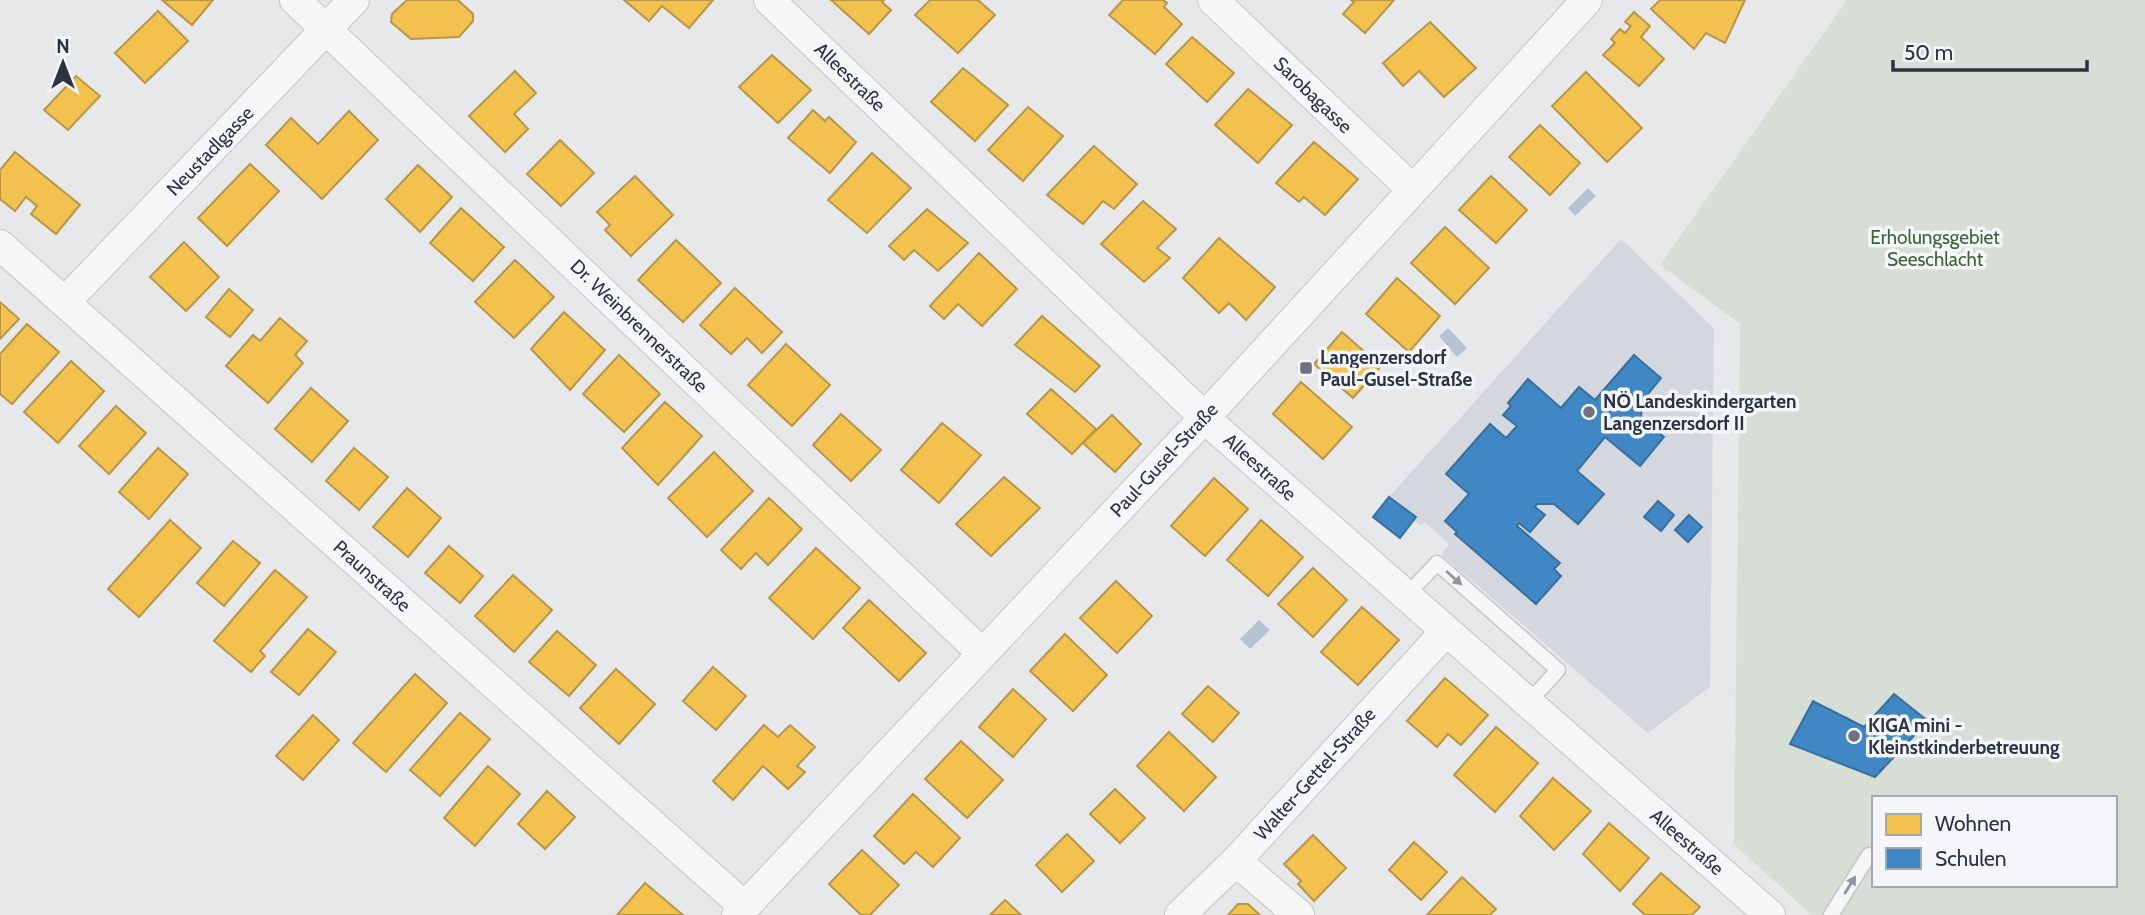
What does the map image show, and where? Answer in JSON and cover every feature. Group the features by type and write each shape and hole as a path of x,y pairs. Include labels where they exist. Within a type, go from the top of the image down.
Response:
{"street":[{"name":"Dr. Weinbrennerstraße","path":"295,0 982,653"},
{"name":"Neustadlgasse","path":"65,302 354,0"},
{"name":"Alleestraße","path":"769,0 1205,417 1770,915"},
{"name":"Sarobagasse","path":"1213,0 1412,189"},
{"name":"Paul-Gusel-Straße","path":"741,911 1205,417 1587,0"},
{"name":"Praunstraße","path":"0,245 741,911"},
{"name":"Walter-Gettel-Straße","path":"1180,915 1236,861 1446,631"},
{"path":"1236,861 1298,915"}],"lane":[{"path":"1406,596 1437,563 1558,670 1528,703"},
{"path":"1831,915 1869,855"}],"shaded area":[{"name":"NÖ Landeskindergarten Langenzersdorf II","path":"1621,239 1714,328 1710,687 1648,733 1442,555 1449,544 1425,522 1421,526 1413,520 1416,517 1389,497"}],"green space":[{"name":"Erholungsgebiet Seeschlacht","path":"1847,0 2145,0 2145,915 1811,915 1734,844 1740,324 1660,265"}],"water":[{"path":"1588,188 1596,196 1575,216 1568,208"},
{"path":"1448,328 1467,348 1457,357 1439,336"},
{"path":"1259,620 1270,630 1250,649 1240,639"}],"building: Wohnen":[{"path":"162,0 213,0 192,25"},
{"path":"407,0 458,0 473,14 473,21 459,37 411,39 391,22 392,14"},
{"path":"624,0 713,0 689,28 662,6 649,21"},
{"path":"831,0 884,0 882,2 891,10 869,34"},
{"path":"930,0 978,0 995,15 958,53 915,15"},
{"path":"1123,0 1163,0 1167,3 1164,7 1182,24 1155,54 1109,15"},
{"path":"1351,0 1394,0 1365,33 1343,14 1354,2"},
{"path":"1660,0 1745,0 1725,43 1706,33 1694,49 1651,9"},
{"path":"158,11 188,41 145,83 115,53"},
{"path":"1634,12 1650,26 1641,37 1664,59 1639,86 1603,55 1615,43 1611,39 1620,29 1625,33 1631,26 1625,22"},
{"path":"1430,22 1476,68 1444,97 1419,71 1403,86 1383,63"},
{"path":"1192,37 1234,73 1207,102 1166,64"},
{"path":"772,55 811,90 778,123 739,87"},
{"path":"963,68 1008,105 975,141 931,102"},
{"path":"515,71 536,93 514,114 528,129 505,152 469,116"},
{"path":"1586,72 1642,128 1607,162 1552,106"},
{"path":"76,76 100,96 68,130 44,110"},
{"path":"1248,89 1292,125 1258,163 1215,125"},
{"path":"1028,107 1063,136 1023,181 988,150"},
{"path":"813,110 825,121 829,117 856,142 830,173 788,138"},
{"path":"349,111 378,140 322,199 266,145 291,118 318,144"},
{"path":"1540,125 1580,163 1550,195 1509,157"},
{"path":"560,140 594,173 561,206 527,174"},
{"path":"1314,142 1358,179 1325,215 1304,197 1299,202 1276,183"},
{"path":"1094,146 1137,184 1114,209 1103,201 1083,224 1047,195"},
{"path":"15,152 80,205 56,234 31,214 37,206 26,197 15,211 0,199 0,170"},
{"path":"872,153 911,188 867,233 828,200"},
{"path":"250,164 279,191 227,246 198,218"},
{"path":"418,165 452,197 420,232 386,199"},
{"path":"635,176 673,215 631,256 605,230 610,225 597,212"},
{"path":"1491,176 1527,210 1496,243 1459,210"},
{"path":"1143,201 1176,229 1157,248 1170,258 1144,282 1101,244"},
{"path":"461,208 504,247 473,281 430,243"},
{"path":"927,209 968,243 938,271 914,250 904,260 889,246"},
{"path":"1445,227 1489,268 1455,304 1411,263"},
{"path":"1219,238 1275,287 1246,320 1229,303 1219,313 1183,278"},
{"path":"676,240 721,283 683,322 638,280"},
{"path":"184,242 219,277 186,311 150,277"},
{"path":"979,253 1017,289 982,326 958,304 944,319 930,306"},
{"path":"515,260 554,297 514,338 475,302"},
{"path":"1397,278 1440,316 1409,352 1366,314"},
{"path":"735,288 782,332 762,353 747,338 731,354 700,325"},
{"path":"229,289 253,310 230,337 206,317"},
{"path":"0,302 19,319 0,339"},
{"path":"564,312 605,350 570,390 531,349"},
{"path":"1042,316 1100,366 1075,392 1015,345"},
{"path":"280,318 307,341 295,355 303,363 268,403 226,366 253,335 260,341"},
{"path":"27,324 59,352 12,404 0,394 0,354"},
{"path":"1342,332 1381,366 1353,398 1314,364"},
{"path":"786,344 830,385 792,426 748,385"},
{"path":"619,355 660,394 624,432 583,394"},
{"path":"71,361 104,391 58,443 24,412"},
{"path":"1301,382 1352,427 1323,459 1273,414"},
{"path":"311,388 348,421 312,462 275,429"},
{"path":"1051,389 1096,429 1072,454 1027,414"},
{"path":"665,402 702,436 658,485 622,448"},
{"path":"116,406 146,433 109,474 79,446"},
{"path":"841,414 881,450 851,481 813,445"},
{"path":"1112,415 1141,444 1115,472 1083,443"},
{"path":"942,423 981,455 939,503 901,470"},
{"path":"158,448 188,474 149,519 119,492"},
{"path":"354,448 388,477 359,510 326,481"},
{"path":"714,452 753,491 707,537 668,498"},
{"path":"1004,477 1040,508 991,556 956,524"},
{"path":"1214,478 1248,509 1205,556 1171,526"},
{"path":"407,488 441,518 408,557 373,527"},
{"path":"769,498 802,529 768,565 756,553 741,569 721,550"},
{"path":"170,520 201,548 139,617 108,589"},
{"path":"1261,520 1303,557 1268,596 1227,560"},
{"path":"233,541 260,563 224,606 197,583"},
{"path":"449,546 483,576 460,603 425,573"},
{"path":"816,548 860,588 813,639 769,598"},
{"path":"1313,568 1347,600 1313,637 1278,604"},
{"path":"275,570 307,597 260,651 265,656 251,672 214,641"},
{"path":"513,575 552,610 514,652 475,616"},
{"path":"1116,581 1152,616 1117,653 1080,618"},
{"path":"869,600 926,653 899,681 843,628"},
{"path":"1362,607 1399,640 1358,685 1321,652"},
{"path":"308,629 336,652 299,695 271,672"},
{"path":"557,631 596,665 569,696 529,662"},
{"path":"1065,634 1107,675 1073,711 1030,671"},
{"path":"713,667 746,696 716,730 683,701"},
{"path":"616,669 655,704 619,744 580,708"},
{"path":"415,674 447,703 386,772 353,743"},
{"path":"1445,678 1488,715 1461,745 1448,734 1437,747 1407,721"},
{"path":"1208,686 1239,713 1213,742 1182,714"},
{"path":"1013,689 1046,719 1013,757 979,727"},
{"path":"460,713 490,739 440,796 410,770"},
{"path":"313,715 339,740 303,780 276,756"},
{"path":"764,725 778,737 790,725 815,747 797,766 805,772 788,789 763,766 733,800 713,781"},
{"path":"1496,727 1538,763 1495,812 1454,775"},
{"path":"1169,732 1216,777 1184,811 1137,766"},
{"path":"961,741 1003,780 967,818 925,779"},
{"path":"488,766 520,794 475,846 444,818"},
{"path":"1553,778 1591,811 1554,850 1520,816"},
{"path":"1115,789 1145,818 1120,843 1090,814"},
{"path":"547,791 575,817 545,849 518,824"},
{"path":"913,794 960,838 933,867 916,852 904,864 874,836"},
{"path":"1609,823 1649,858 1620,891 1583,854"},
{"path":"1067,834 1094,861 1062,892 1036,865"},
{"path":"1313,835 1346,868 1314,901 1298,884 1301,881 1284,864"},
{"path":"1414,842 1447,872 1421,900 1389,870"},
{"path":"862,850 899,885 870,915 861,915 829,884"},
{"path":"1661,873 1700,907 1692,915 1645,915 1633,904"},
{"path":"1462,877 1496,909 1490,915 1427,915"},
{"path":"645,883 683,915 617,915"},
{"path":"1005,900 1021,915 990,915"},
{"path":"1238,904 1248,904 1260,915 1228,915"}],"building: Schulen":[{"path":"1634,355 1661,378 1642,401 1641,418 1664,437 1640,466 1605,437 1577,471 1604,494 1578,524 1554,504 1537,504 1535,507 1545,515 1530,532 1519,523 1517,526 1560,563 1554,569 1561,576 1536,604 1455,534 1457,532 1445,521 1469,494 1446,474 1490,424 1506,438 1517,426 1503,415 1511,406 1508,403 1528,379 1561,408 1579,387 1595,400"},
{"path":"1389,497 1416,517 1400,538 1373,517"},
{"path":"1658,501 1674,515 1661,531 1644,517"},
{"path":"1689,515 1702,527 1688,542 1675,530"},
{"name":"KIGA mini - Kleinstkinderbetreuung","path":"1894,694 1928,721 1875,777 1790,744 1813,701 1864,727"}],"place":[{"name":"Langenzersdorf Paul-Gusel-Straße","path":"1306,368"},
{"name":"NÖ Landeskindergarten Langenzersdorf II","path":"1589,412"},
{"name":"KIGA mini - Kleinstkinderbetreuung","path":"1854,736"}]}
